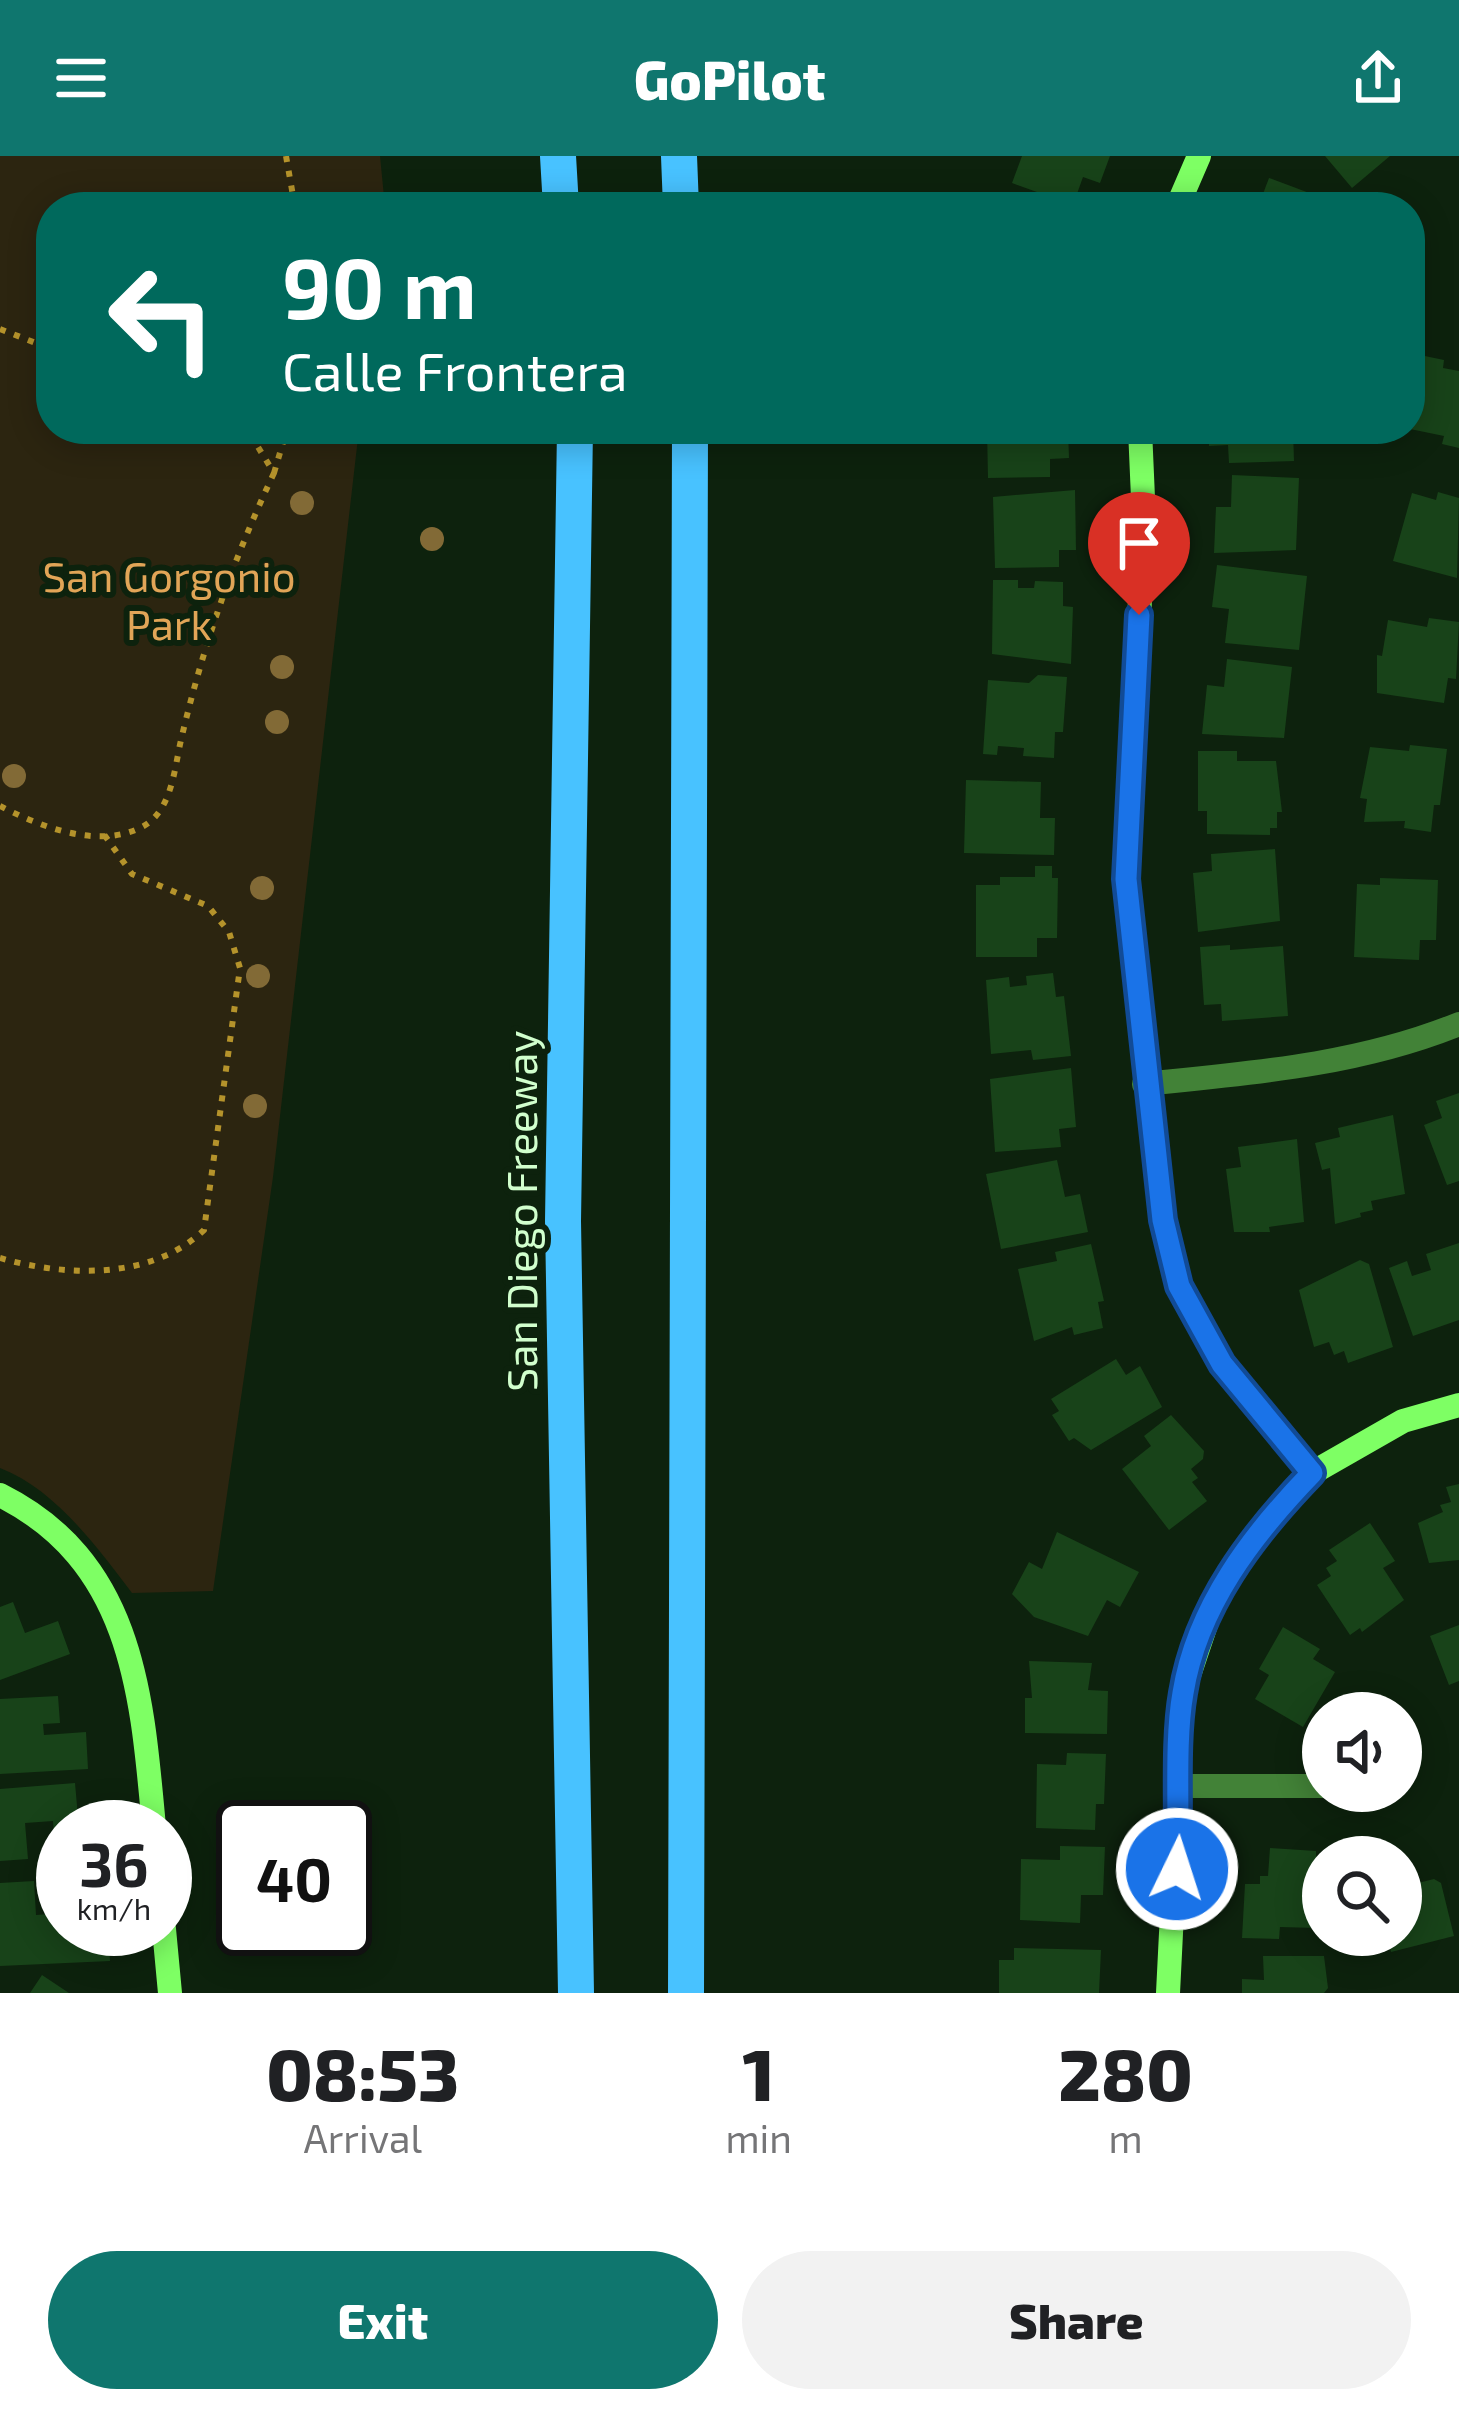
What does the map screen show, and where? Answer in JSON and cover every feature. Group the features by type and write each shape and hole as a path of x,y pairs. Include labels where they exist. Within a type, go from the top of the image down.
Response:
{"highway":[{"path":"558,156 560,192"},
{"path":"679,156 680,192"},
{"name":"San Diego Freeway","path":"575,444 563,1221 576,1993"},
{"path":"686,1993 690,444"}],"street":[{"path":"1181,192 1186,174 1199,156"},
{"path":"1141,444 1144,521 1126,879 1144,1084 1163,1220 1179,1286 1222,1364 1312,1473"},
{"path":"1144,1084 1334,1062 1393,1049 1459,1024"},
{"path":"1168,1993 1182,1786 1183,1693 1216,1595 1265,1522 1312,1473 1403,1421 1459,1405"},
{"path":"0,1495 73,1547 114,1613 141,1688 151,1800"},
{"path":"1182,1786 1302,1786"},
{"path":"167,1956 170,1993"}],"path":[{"path":"286,156 292,192"},
{"path":"0,329 36,343"},
{"path":"256,444 274,472"},
{"path":"0,806 40,827 78,835 140,828 165,805 204,644 282,444"},
{"path":"0,1258 30,1267 114,1271 184,1249 204,1230 241,968 229,932 208,906 132,874 104,832"}],"green space":[{"name":"San Gorgonio Park","path":"0,156 380,156 384,192 36,192 36,444 357,444 273,1177 213,1591 132,1593 57,1505 0,1468"}],"building":[{"path":"1022,156 1110,156 1100,183 1083,177 1078,192 1037,192 1012,183"},
{"path":"1325,156 1390,156 1352,188"},
{"path":"1269,178 1307,192 1264,192"},
{"path":"1425,356 1444,360 1443,368 1459,371 1459,448 1442,444 1444,436 1425,432"},
{"path":"987,444 1069,444 1069,458 1050,459 1050,477 988,478"},
{"path":"1209,444 1293,444 1294,461 1229,463 1228,445"},
{"path":"1232,475 1299,478 1296,550 1214,553 1216,507 1231,507"},
{"path":"1075,490 1076,550 1059,550 1059,567 995,568 993,497"},
{"path":"1438,492 1459,498 1457,578 1393,561 1412,493 1436,500"},
{"path":"1217,565 1307,576 1299,650 1225,643 1229,609 1212,607"},
{"path":"993,580 1018,580 1018,588 1034,588 1035,581 1063,582 1063,606 1073,607 1071,664 992,654"},
{"path":"1429,618 1459,622 1456,679 1448,678 1444,703 1377,693 1377,655 1382,656 1388,620 1427,627"},
{"path":"1227,659 1292,667 1284,738 1202,734 1207,685 1224,687"},
{"path":"1038,675 1067,677 1063,732 1055,732 1054,758 1023,756 1024,748 998,746 997,755 983,754 988,680 1029,683"},
{"path":"1410,745 1447,749 1440,805 1434,805 1431,832 1404,828 1405,821 1364,822 1367,799 1360,798 1370,747 1409,751"},
{"path":"1198,751 1237,751 1237,761 1276,761 1282,812 1277,812 1277,828 1270,828 1270,835 1207,834 1207,811 1198,811"},
{"path":"966,780 1041,782 1040,818 1055,818 1054,855 964,853"},
{"path":"1275,849 1280,921 1198,932 1193,873 1212,871 1211,854"},
{"path":"1035,866 1052,866 1052,878 1058,878 1057,938 1037,938 1037,957 976,957 976,885 1000,885 1000,877 1035,877"},
{"path":"1380,878 1438,880 1436,940 1420,940 1419,960 1354,957 1357,884 1380,885"},
{"path":"1230,945 1230,950 1283,946 1288,1016 1222,1021 1221,1004 1204,1005 1200,947"},
{"path":"1053,973 1056,997 1064,996 1071,1056 1033,1060 1031,1050 991,1054 986,980 1009,977 1010,987 1027,985 1026,976"},
{"path":"1071,1068 1076,1127 1059,1129 1061,1147 995,1152 990,1079"},
{"path":"1459,1093 1459,1181 1447,1185 1424,1125 1442,1118 1436,1101"},
{"path":"1393,1115 1405,1194 1371,1201 1373,1210 1335,1224 1330,1168 1322,1170 1315,1143 1340,1137 1338,1128"},
{"path":"1297,1139 1304,1222 1269,1227 1270,1232 1234,1232 1226,1169 1241,1167 1238,1147"},
{"path":"1057,1160 1065,1197 1080,1194 1088,1232 1001,1249 986,1174"},
{"path":"1459,1243 1459,1320 1413,1336 1389,1268 1407,1261 1412,1276 1431,1270 1426,1254"},
{"path":"1091,1244 1104,1301 1098,1302 1103,1328 1074,1335 1072,1327 1034,1341 1018,1269 1057,1261 1055,1252"},
{"path":"1360,1260 1369,1264 1393,1347 1348,1363 1344,1351 1334,1355 1329,1342 1314,1347 1299,1290"},
{"path":"1116,1359 1126,1375 1140,1366 1162,1407 1091,1450 1074,1438 1069,1441 1052,1415 1059,1411 1051,1399"},
{"path":"1171,1415 1204,1451 1203,1459 1191,1469 1198,1478 1192,1482 1207,1501 1169,1530 1122,1469 1151,1446 1144,1436"},
{"path":"1459,1484 1459,1560 1429,1563 1418,1523 1443,1512 1440,1505 1451,1502 1446,1487"},
{"path":"1370,1523 1395,1561 1383,1568 1404,1600 1362,1632 1360,1628 1350,1635 1317,1585 1331,1576 1326,1568 1337,1561 1329,1550"},
{"path":"1057,1532 1139,1572 1120,1607 1107,1600 1088,1636 1034,1617 1012,1594 1029,1562 1042,1569"},
{"path":"13,1602 25,1633 58,1621 70,1654 0,1680 0,1607"},
{"path":"1459,1625 1459,1681 1449,1685 1430,1636"},
{"path":"1283,1627 1320,1649 1313,1659 1335,1672 1323,1692 1302,1692 1302,1726 1255,1699 1269,1675 1259,1669"},
{"path":"1029,1661 1092,1663 1088,1690 1108,1691 1107,1734 1025,1733 1025,1698 1032,1698"},
{"path":"58,1696 60,1723 43,1724 44,1735 86,1732 88,1769 0,1774 0,1699"},
{"path":"1067,1753 1106,1754 1104,1804 1096,1804 1095,1830 1036,1828 1037,1764 1066,1765"},
{"path":"75,1783 76,1800 36,1800 36,1822 25,1823 28,1859 0,1861 0,1789"},
{"path":"1060,1846 1105,1847 1103,1895 1081,1895 1080,1923 1020,1920 1021,1859 1060,1860"},
{"path":"1270,1848 1302,1850 1302,1928 1280,1927 1279,1939 1242,1938 1245,1884 1260,1884 1260,1876 1268,1876"},
{"path":"1434,1879 1441,1883 1454,1936 1422,1944 1422,1882"},
{"path":"34,1881 36,1956 110,1956 110,1961 0,1966 0,1883"},
{"path":"1014,1948 1101,1950 1099,1993 999,1993 999,1960 1014,1960"},
{"path":"1263,1956 1324,1956 1328,1988 1324,1993 1242,1993 1242,1979 1264,1980"},
{"path":"42,1975 69,1993 30,1993"}],"route":[{"path":"1139,615 1126,879 1144,1084 1163,1220 1179,1286 1222,1364 1312,1473 1265,1522 1216,1595 1183,1693 1177,1869"}]}
